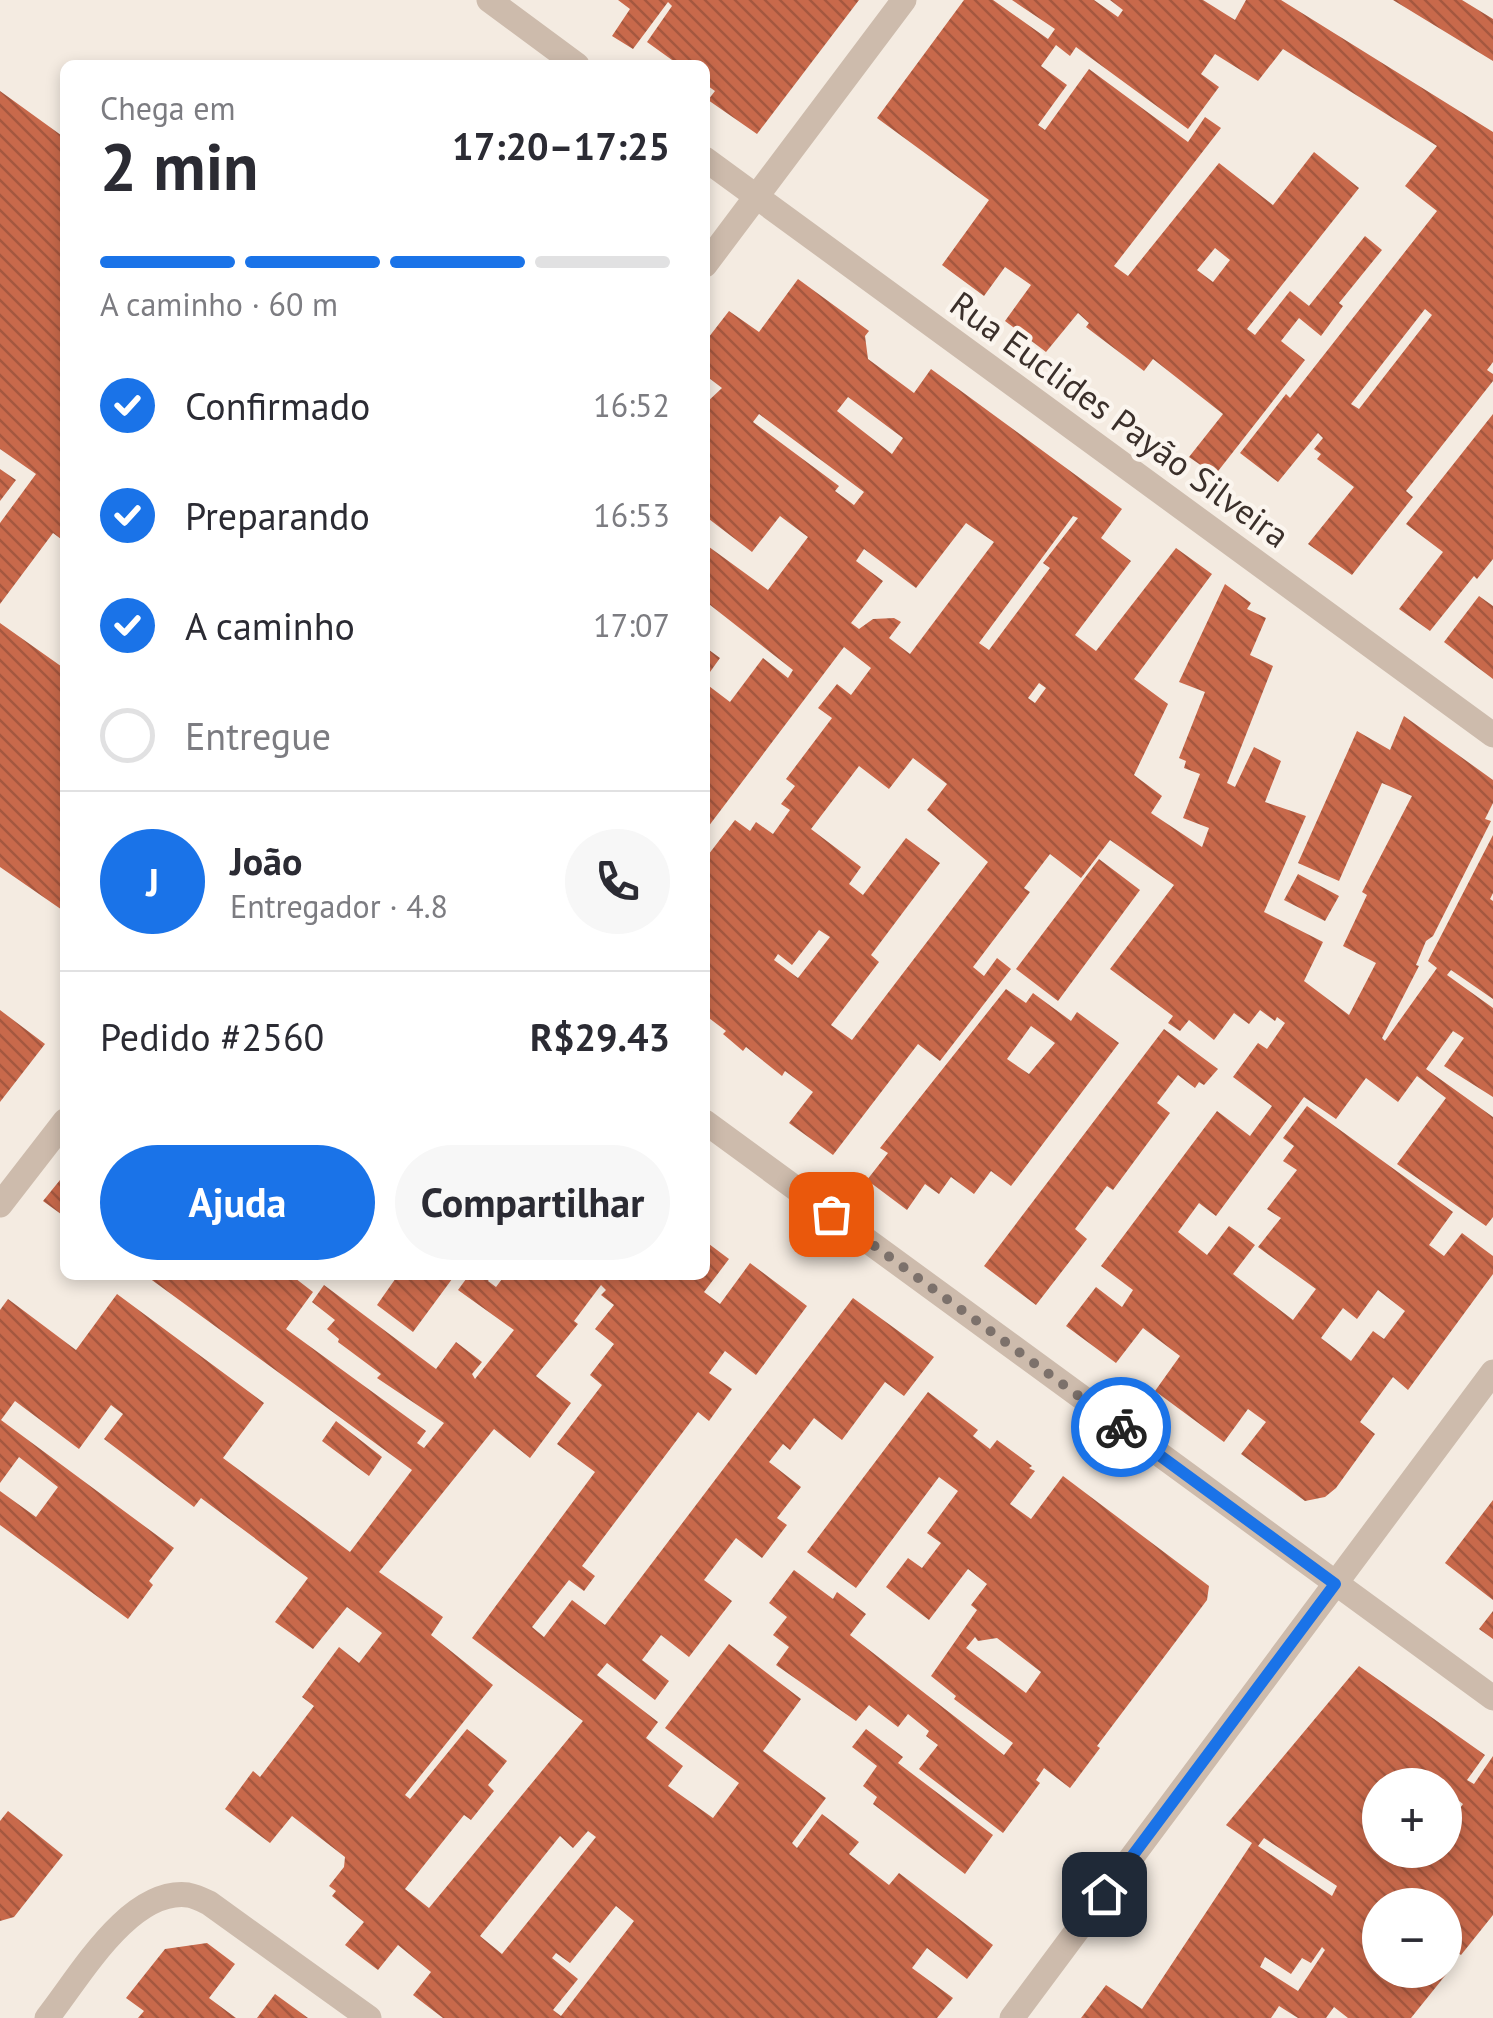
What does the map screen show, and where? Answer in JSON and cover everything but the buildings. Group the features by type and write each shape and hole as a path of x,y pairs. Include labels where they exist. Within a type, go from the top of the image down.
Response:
{"street":[{"path":"489,0 570,60"},
{"path":"710,258 904,0"},
{"name":"Rua Euclides Payão Silveira","path":"710,163 1493,735"},
{"path":"710,1126 1493,1698"},
{"path":"0,1205 60,1127"},
{"path":"1012,2018 1493,1372"},
{"path":"48,2018 124,1920 144,1904 188,1895 209,1903 369,2018"}],"way so far":[{"path":"831,1214 1121,1427"}],"route":[{"path":"1104,1894 1335,1584 1121,1427"}]}
